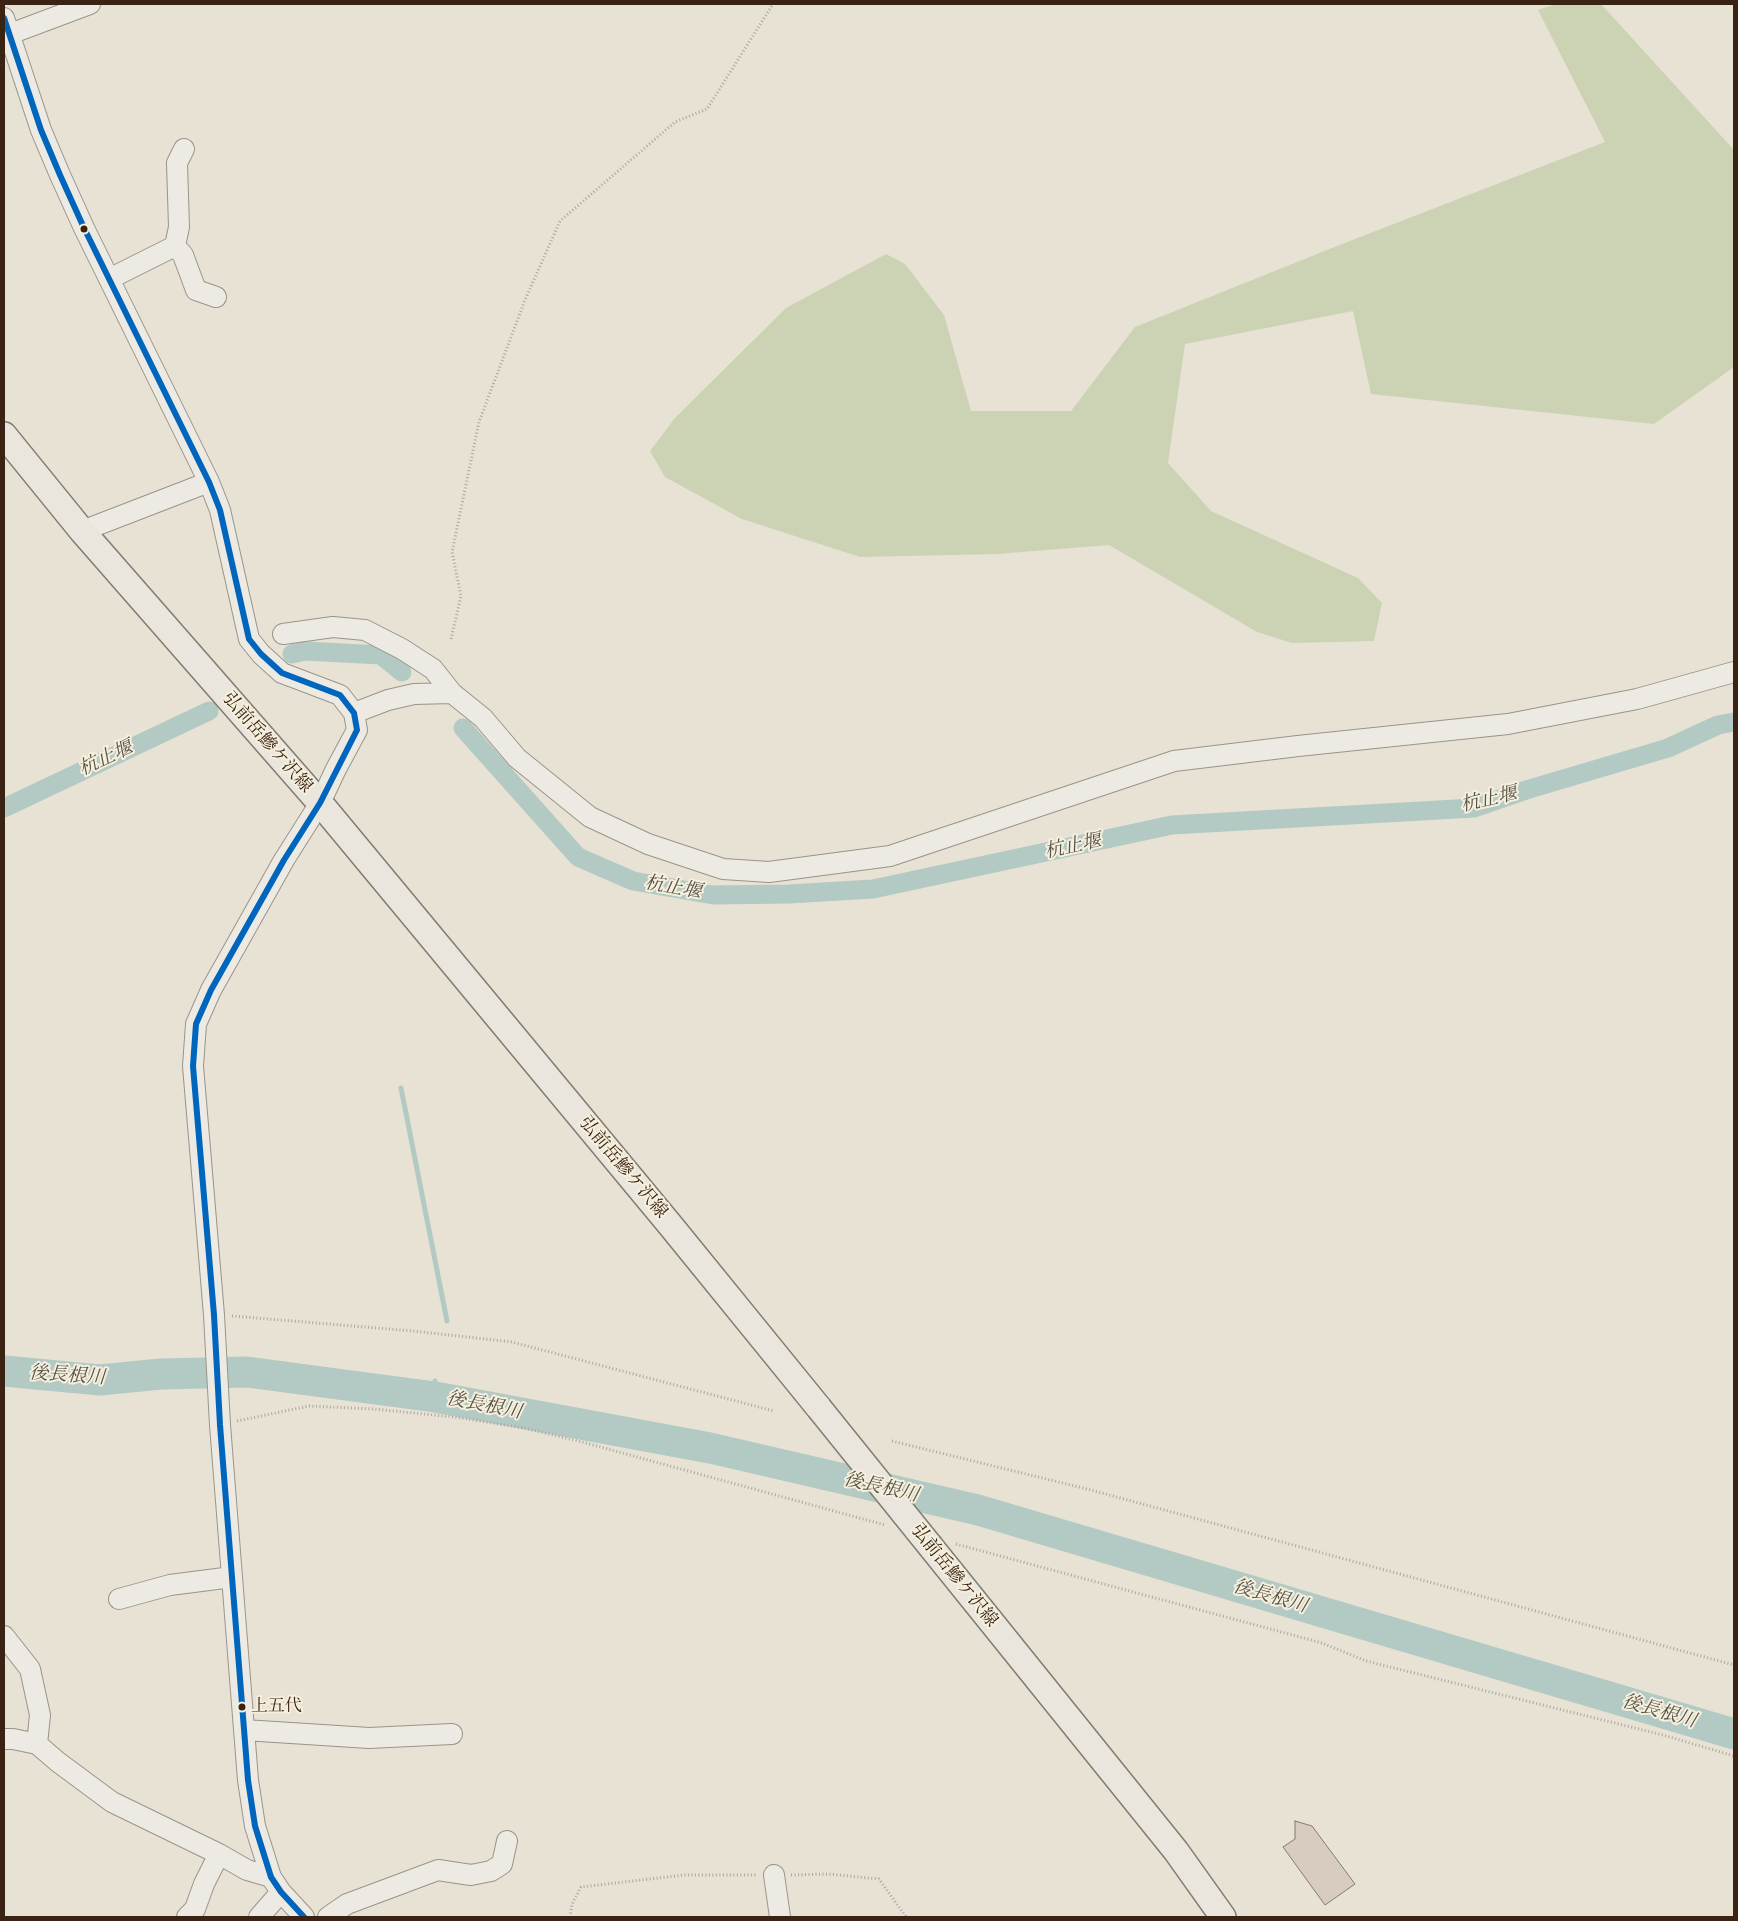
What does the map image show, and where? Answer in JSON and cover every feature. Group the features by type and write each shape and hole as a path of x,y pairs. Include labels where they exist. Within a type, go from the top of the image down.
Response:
{"main road":[{"name":"弘前岳鰺ケ沢線","path":"4,435 82,531 320,803 665,1218 819,1408 940,1545 1176,1851 1223,1917"}],"street":[{"path":"90,4 7,26 41,130 84,228 209,482 220,510 249,640 282,673 340,695 354,714 357,730 320,803 284,860 210,990 196,1024 193,1066 214,1315 220,1424 248,1780 255,1826 276,1885 259,1917"},
{"path":"175,246 179,226 177,163 184,149"},
{"path":"109,279 175,246"},
{"path":"175,246 183,255 196,290 216,298"},
{"path":"82,531 209,482"},
{"path":"283,634 333,627 365,630 402,649 433,669 452,693 483,718 516,758 590,817 648,844 723,869 769,872 890,856 1174,761 1508,724 1637,699 1734,672"},
{"path":"354,714 388,700 414,694 452,693"},
{"path":"119,1599 170,1585 232,1577"},
{"path":"4,1636 30,1670 40,1716 38,1744"},
{"path":"244,1730 369,1738 452,1734"},
{"path":"4,1739 38,1744 58,1762 112,1802 219,1854 276,1885 304,1917"},
{"path":"328,1917 347,1904 438,1870 471,1875 491,1871 502,1864 507,1841"},
{"path":"188,1917 195,1909 204,1884 219,1854"},
{"path":"774,1875 780,1917"}],"path":[{"path":"452,639 461,596 452,552 479,422 525,300 560,221 675,122 707,109 773,4"},
{"path":"214,1315 413,1331 512,1342 774,1411"},
{"path":"220,1424 308,1406 374,1409 454,1416 524,1428 586,1443 892,1526"},
{"path":"892,1441 1101,1493 1734,1665"},
{"path":"940,1545 1322,1643 1366,1660 1663,1735 1734,1756"},
{"path":"570,1917 572,1904 582,1887 684,1875 828,1874 879,1879 906,1917"}],"green space":[{"path":"1556,4 1601,4 1734,150 1734,367 1654,424 1371,394 1353,311 1185,344 1168,463 1211,511 1358,578 1382,603 1374,641 1292,643 1257,632 1109,545 997,554 860,557 742,519 665,477 650,451 675,418 786,308 886,254 905,264 944,315 971,411 1071,411 1135,327 1605,142 1538,10"}],"building":[{"path":"1295,1821 1312,1826 1355,1884 1325,1905 1283,1847 1295,1839"}],"waterway":[{"name":"杭止堰","path":"292,654 304,651 381,655 402,672"},
{"name":"杭止堰","path":"4,808 209,711"},
{"name":"杭止堰","path":"463,728 578,857 633,881 713,895 789,894 873,889 1172,825 1474,808 1526,790 1668,748 1718,725 1734,722"},
{"path":"401,1088 447,1321"},
{"name":"後長根川","path":"4,1371 100,1380 161,1374 247,1372 435,1397 710,1448 978,1510 1734,1734"},
{"path":"435,1381 435,1397"}],"transit line":[{"path":"4,18 41,130 60,175 84,228 209,482 220,510 249,639 261,654 282,673 340,695 354,713 357,730 320,803 284,860 211,990 196,1024 193,1066 214,1315 220,1425 248,1780 255,1826 271,1877 281,1892 304,1917"}],"place":[{"name":"上五代","path":"242,1707"}]}
